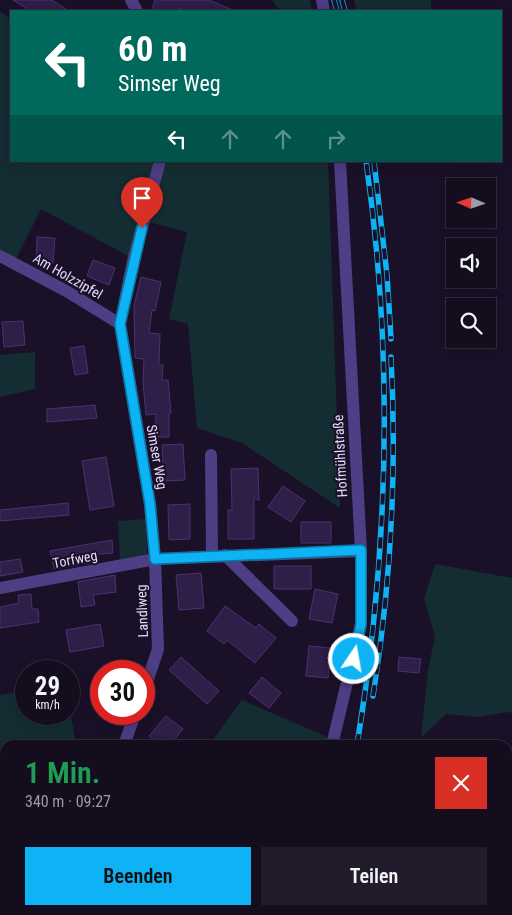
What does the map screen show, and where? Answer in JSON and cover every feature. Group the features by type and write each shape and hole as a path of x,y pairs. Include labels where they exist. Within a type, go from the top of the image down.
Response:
{"street":[{"name":"Simser Weg","path":"155,559 150,504 120,324 160,162"},
{"name":"Hofmühlstraße","path":"333,740 359,641 361,624 361,550 340,162"},
{"name":"Am Holzzipfel","path":"0,256 68,292 120,324"},
{"path":"211,455 212,555"},
{"path":"155,559 212,555 361,550"},
{"path":"225,555 292,621"},
{"name":"Torfweg","path":"0,588 155,559"},
{"name":"Landlweg","path":"154,660 158,649 155,559"},
{"path":"126,740 131,725"}],"green space":[{"path":"272,0 310,0 312,10 279,10"},
{"path":"354,0 431,0 431,10 357,10"},
{"path":"0,11 10,19 10,162 155,162 130,257 41,209 15,261 0,252"},
{"path":"165,162 328,162 340,508 242,443 197,428 188,324 169,319 187,232 148,222"},
{"path":"35,352 35,389 0,397 0,355"},
{"path":"146,519 147,554 120,560 118,521"},
{"path":"435,564 512,578 512,713 507,712 478,717 446,714 421,738 428,670 435,637 424,599"},
{"path":"15,692 15,725 73,725 75,740 0,740 0,695"},
{"path":"242,700 323,735 330,740 213,740"}],"building":[{"path":"13,0 52,0 67,10 28,10"},
{"path":"155,0 209,0 233,10 183,10 178,8 177,10 152,9"},
{"path":"37,237 55,238 53,263 36,262"},
{"path":"93,260 115,268 109,285 87,276"},
{"path":"141,277 161,282 155,311 152,310 149,333 160,334 159,365 163,365 162,380 168,380 171,413 169,413 169,437 155,437 156,414 146,415 143,382 144,359 135,358 134,306"},
{"path":"23,321 25,345 4,347 2,322"},
{"path":"84,346 88,373 75,375 70,348"},
{"path":"95,405 97,418 47,422 47,409"},
{"path":"183,444 185,480 164,481 162,445"},
{"path":"106,457 114,506 90,510 82,461"},
{"path":"258,468 259,501 254,497 254,539 228,539 228,510 232,510 231,469"},
{"path":"283,486 305,501 291,522 268,507"},
{"path":"68,503 69,515 0,521 0,510"},
{"path":"190,504 190,539 169,540 168,505"},
{"path":"301,522 331,522 331,543 301,543"},
{"path":"112,540 113,553 86,555 88,563 54,569 50,551"},
{"path":"20,559 23,572 0,576 0,562"},
{"path":"274,566 311,566 311,589 274,589"},
{"path":"201,573 204,608 179,610 176,575"},
{"path":"115,575 116,592 93,595 95,605 81,607 78,582"},
{"path":"315,589 338,594 332,623 309,619"},
{"path":"31,594 32,609 38,609 39,622 0,628 0,607 19,603 18,595"},
{"path":"225,606 256,628 259,624 276,638 255,663 227,640 224,644 207,631"},
{"path":"100,624 104,646 70,652 66,630"},
{"path":"309,646 331,648 328,678 306,676"},
{"path":"181,657 219,691 207,704 169,670"},
{"path":"399,657 421,659 419,673 398,671"},
{"path":"262,677 281,693 269,708 249,693"},
{"path":"166,716 183,729 174,740 154,740 149,736"}],"railway":[{"path":"334,0 337,10"},
{"path":"342,0 345,10"},
{"path":"358,740 376,599 384,453 381,307 366,162"},
{"path":"374,162 387,275 391,339"},
{"path":"373,696 384,612 391,526 393,484 391,357"}],"route":[{"path":"142,228 122,308 120,338 150,504 155,559 212,555 361,550 361,624 354,659"}]}
